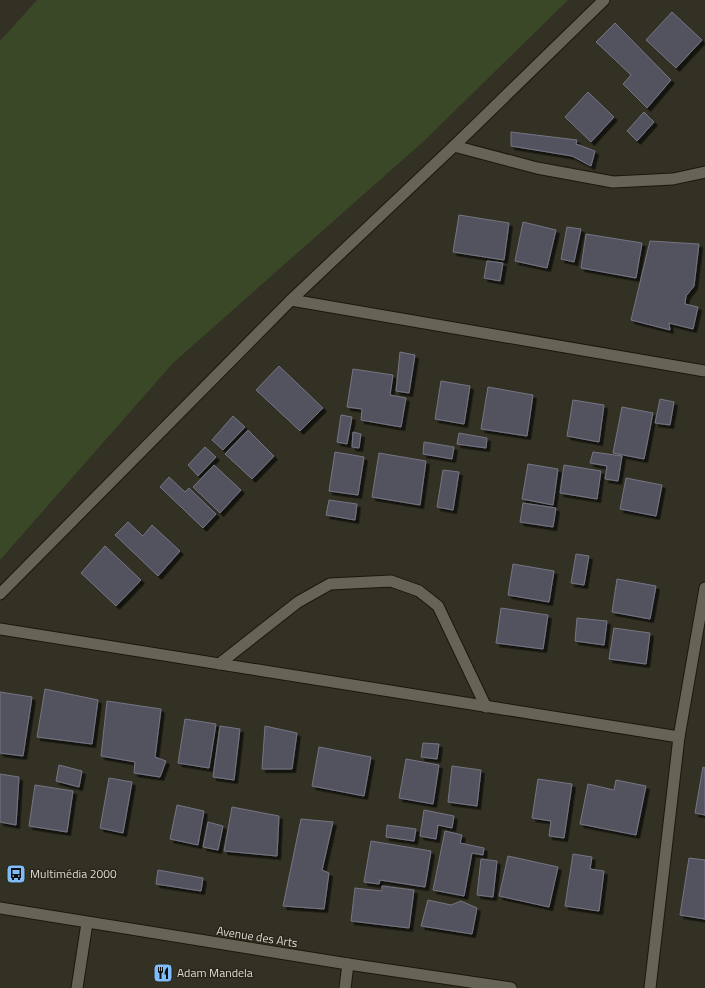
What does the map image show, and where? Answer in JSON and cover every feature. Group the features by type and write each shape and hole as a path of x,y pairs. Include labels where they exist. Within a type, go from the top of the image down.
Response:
{"street":[{"path":"0,594 291,300 454,146 604,0"},
{"path":"454,146 537,168 613,182 673,179 705,172"},
{"path":"291,300 705,372"},
{"path":"219,664 298,602 330,584 391,580 419,591 438,606 486,707"},
{"path":"650,988 679,737 705,588"},
{"path":"0,629 679,737"},
{"name":"Avenue des Arts","path":"0,908 348,964 511,988"},
{"path":"77,988 87,922"},
{"path":"344,988 348,964"}],"green space":[{"path":"37,0 568,0 425,140 173,363 0,560 0,41"}],"building":[{"path":"672,12 702,40 676,68 646,40"},
{"path":"615,23 671,80 647,108 623,84 631,75 596,42"},
{"path":"588,92 614,117 591,142 565,117"},
{"path":"644,112 654,122 637,141 627,131"},
{"path":"511,132 577,140 576,144 595,151 591,166 572,156 511,146"},
{"path":"459,215 509,223 504,260 453,252"},
{"path":"523,222 556,230 547,268 515,261"},
{"path":"567,227 581,229 574,262 561,259"},
{"path":"586,234 642,243 636,278 581,268"},
{"path":"650,241 699,244 694,286 686,296 685,304 698,307 693,329 669,323 670,330 631,320"},
{"path":"487,261 503,263 500,281 484,278"},
{"path":"400,352 415,355 409,393 396,391"},
{"path":"279,366 323,408 300,431 256,390"},
{"path":"353,369 393,375 390,395 406,398 401,427 361,420 362,409 347,407"},
{"path":"441,381 470,386 464,424 435,419"},
{"path":"488,387 533,395 527,436 481,429"},
{"path":"660,399 674,402 670,425 655,423"},
{"path":"573,400 604,405 599,442 567,436"},
{"path":"622,407 653,413 644,459 613,453"},
{"path":"341,415 352,417 347,444 337,442"},
{"path":"233,416 245,427 223,450 212,440"},
{"path":"248,430 274,456 252,479 225,454"},
{"path":"353,432 361,434 359,448 352,447"},
{"path":"459,433 487,438 486,448 457,444"},
{"path":"424,442 454,447 452,459 423,454"},
{"path":"205,447 216,457 198,476 188,465"},
{"path":"335,452 364,457 358,495 329,491"},
{"path":"593,452 622,456 618,481 605,479 607,466 590,463"},
{"path":"379,453 426,461 420,505 372,497"},
{"path":"528,464 558,469 553,505 522,499"},
{"path":"214,465 241,490 220,513 193,487"},
{"path":"564,465 601,471 597,499 560,493"},
{"path":"443,470 459,472 453,510 437,507"},
{"path":"169,477 185,492 189,488 216,514 203,528 160,487"},
{"path":"626,478 662,485 656,516 620,509"},
{"path":"329,500 357,504 355,520 326,515"},
{"path":"523,503 556,508 553,527 520,522"},
{"path":"128,522 143,536 152,525 180,551 158,576 115,535"},
{"path":"105,546 141,580 116,606 81,573"},
{"path":"576,554 589,556 584,585 571,583"},
{"path":"513,564 554,571 549,602 508,595"},
{"path":"617,579 656,586 650,619 612,612"},
{"path":"501,608 548,615 543,649 496,643"},
{"path":"577,618 607,621 604,645 575,641"},
{"path":"614,628 650,633 646,664 609,659"},
{"path":"45,689 98,700 92,744 37,737"},
{"path":"0,692 32,697 23,756 0,753"},
{"path":"107,701 161,709 155,757 166,761 160,777 134,773 135,762 101,756"},
{"path":"185,719 216,724 209,768 178,763"},
{"path":"220,726 240,729 234,780 213,777"},
{"path":"265,726 297,733 292,769 262,769"},
{"path":"423,743 439,744 437,759 421,757"},
{"path":"319,747 371,757 364,796 312,786"},
{"path":"406,759 439,765 433,804 399,798"},
{"path":"59,765 82,771 79,787 56,781"},
{"path":"452,766 481,770 477,806 448,802"},
{"path":"703,767 705,768 705,815 695,813"},
{"path":"0,774 19,777 16,825 0,822"},
{"path":"109,778 132,782 123,833 100,828"},
{"path":"538,779 572,784 564,838 549,836 551,821 532,818"},
{"path":"616,780 646,786 636,835 580,824 588,784 614,790"},
{"path":"35,785 73,791 67,832 29,826"},
{"path":"177,805 204,811 198,845 170,839"},
{"path":"232,807 279,816 277,856 224,851"},
{"path":"424,810 454,816 452,828 438,825 436,839 420,836"},
{"path":"301,819 333,822 322,870 329,873 324,909 283,906"},
{"path":"208,822 223,826 218,850 203,847"},
{"path":"387,825 416,829 414,841 386,837"},
{"path":"445,831 462,835 460,843 484,848 483,855 472,853 464,896 433,890"},
{"path":"371,841 431,851 425,887 380,880 379,884 364,882"},
{"path":"573,854 592,857 590,869 604,871 599,911 565,906"},
{"path":"508,856 558,867 549,907 499,896"},
{"path":"689,858 705,860 705,919 680,915"},
{"path":"481,859 497,861 493,897 477,895"},
{"path":"158,870 203,878 201,891 156,884"},
{"path":"382,886 414,890 409,928 351,921 355,888 382,891"},
{"path":"428,900 451,905 461,901 477,908 472,934 421,926"}],"place":[{"name":"Multimédia 2000","path":"16,874"},
{"name":"Adam Mandela","path":"163,973"}]}
